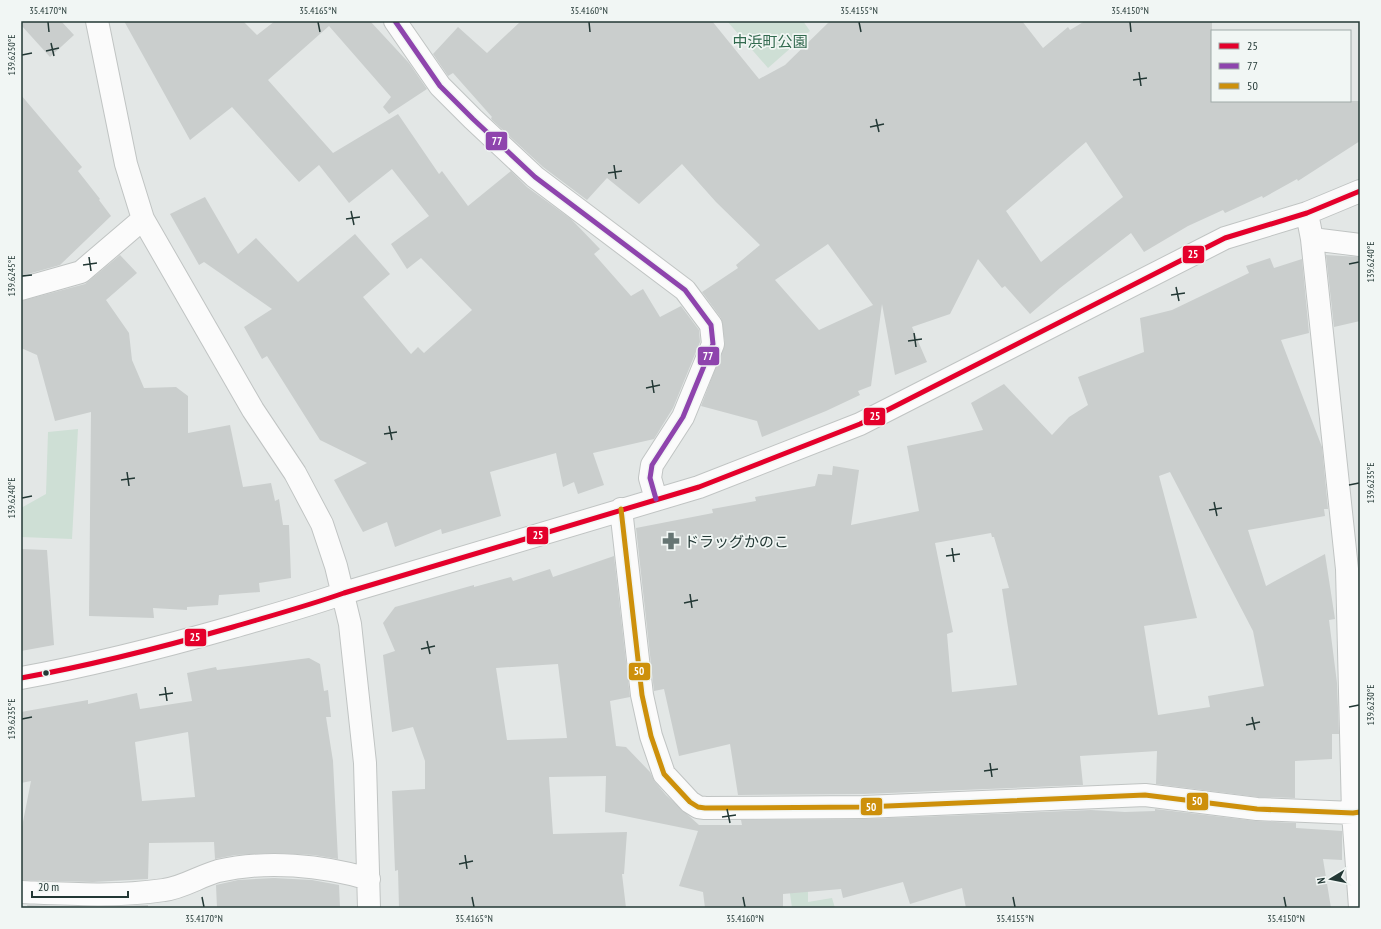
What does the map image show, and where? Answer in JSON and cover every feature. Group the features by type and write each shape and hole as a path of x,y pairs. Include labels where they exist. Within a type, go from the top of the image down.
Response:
{"street":[{"path":"97,21 126,164 144,219 254,410 295,474 322,524 344,593 350,624 365,763 369,908"},
{"path":"395,21 440,86 473,119 535,176 685,290 711,325 713,344 683,417 652,465 650,478 656,499"},
{"path":"21,678 84,667 303,608 344,593 699,486 860,424 1225,238 1307,213 1360,191"},
{"path":"1307,213 1312,239 1347,569 1360,907"},
{"path":"21,289 81,272 144,219"},
{"path":"1312,239 1360,245"},
{"path":"621,509 642,695 651,736 664,774 690,802 698,807 864,807 1145,795 1256,809 1356,813"},
{"path":"21,892 120,895 167,899 216,872 248,867 297,867 345,872 369,879"}],"green space":[{"name":"中浜町公園","path":"727,21 803,21 810,31 768,68"},
{"path":"78,429 72,539 21,537 21,508 46,494 48,432"},
{"path":"788,879 808,879 808,902 832,898 835,908 792,908"}],"building":[{"path":"21,21 61,21 74,35 50,57 21,25"},
{"path":"124,21 243,21 257,35 275,21 370,21 409,63 427,89 389,114 383,107 391,97 329,26 268,80 333,153 398,114 439,174 442,171 468,206 511,171 527,187 571,219 600,249 594,254 631,296 643,289 660,317 681,306 699,330 700,342 673,408 654,439 593,453 604,485 578,494 574,482 563,487 556,453 490,472 501,516 442,534 441,529 395,547 387,522 363,532 334,480 367,463 320,440 267,356 262,359 244,327 272,309 204,262 199,265 170,214 205,197 238,254 256,238 298,282 355,234 390,274 363,297 411,354 418,347 424,353 472,310 421,258 407,269 391,244 429,216 392,169 349,203 319,165 299,182 232,107 190,140"},
{"path":"521,21 712,21 759,79 785,65 830,21 1022,21 1043,48 1068,27 1070,30 1085,21 1212,21 1211,102 1360,101 1360,141 1298,181 1297,179 1263,198 1262,196 1225,213 1223,210 1188,226 1144,252 1131,233 1060,288 1030,314 1005,286 1002,288 978,259 950,314 912,327 927,362 895,375 882,304 871,386 858,391 860,395 826,411 762,437 757,421 701,406 725,343 721,318 702,292 738,268 736,265 760,245 716,202 682,164 639,204 607,178 587,200 543,167 492,120 492,117 453,73 448,76 433,54 458,27 487,53","holes":["1086,142 1123,197 1041,262 1006,211","828,244 873,305 819,330 775,280"]},
{"path":"21,95 82,167 78,171 111,216 60,265 21,276"},
{"path":"120,255 137,273 106,300 129,333 132,360 144,388 176,387 188,396 188,433 230,425 243,487 271,483 275,501 279,499 283,525 289,525 291,578 259,583 260,592 219,595 218,605 187,607 187,610 153,608 154,618 89,616 91,412 55,421 37,355 21,348 21,301 85,284"},
{"path":"1326,255 1360,257 1360,321 1334,327"},
{"path":"1270,258 1274,268 1302,259 1309,333 1281,340 1322,447 1328,509 1324,509 1325,516 1248,530 1266,586 1325,554 1335,619 1329,620 1337,683 1339,734 1332,734 1332,759 1295,761 1295,798 1258,797 1156,784 1157,751 1080,756 1083,785 864,794 738,795 730,744 679,756 664,689 654,691 636,528 713,513 712,509 756,501 755,497 815,486 818,474 832,475 833,466 859,470 851,525 919,511 907,446 983,430 971,403 1004,384 1052,435 1069,417 1088,405 1078,377 1144,352 1140,318 1172,310 1249,273 1246,266","holes":["1170,472 1253,631 1264,686 1208,696 1210,707 1158,715 1144,626 1197,618 1159,476","991,533 992,537 994,537 1009,588 1002,589 1017,685 952,692 947,634 953,632 935,543"]},
{"path":"21,549 47,550 54,645 21,651"},
{"path":"614,556 630,697 610,701 616,746 626,747 650,772 655,782 666,795 699,825 742,825 741,820 865,819 1091,810 1125,812 1155,811 1155,809 1256,821 1296,823 1296,828 1342,831 1342,860 1323,859 1331,908 966,908 962,888 910,904 903,882 843,898 841,889 783,894 783,908 705,908 703,892 679,886 698,831 605,812 606,776 549,777 553,834 627,832 624,874 622,874 626,908 399,908 398,870 395,871 392,791 425,789 425,761 413,727 392,732 383,655 395,651 383,623 395,607 474,585 474,587 511,577 513,581 550,569 553,577","holes":["558,664 567,738 507,740 496,668"]},
{"path":"309,658 320,664 324,691 328,690 331,717 326,717 333,761 338,859 314,855 274,853 235,855 215,859 214,842 149,843 148,879 93,882 21,880 21,832 31,781 21,783 21,712 88,700 88,704 137,693 140,709 192,701 187,673 216,667 217,670","holes":["188,732 195,797 142,801 135,742"]},
{"path":"274,878 312,880 339,885 340,908 217,908 216,885 238,880"},
{"path":"27,905 93,907 148,905 148,908 28,908"}],"transit line":[{"name":"77","path":"395,21 440,86 473,119 535,177 685,290 711,325 713,344 683,417 652,465 650,478 656,499"},
{"name":"25","path":"21,678 101,661 207,634 699,487 860,424 1225,238 1307,213 1360,191"},
{"name":"50","path":"621,509 642,695 651,736 664,774 690,802 698,807 864,807 1145,795 1257,809 1353,813 1360,812"}],"place":[{"name":"ドラッグかのこ","path":"671,541"}]}
